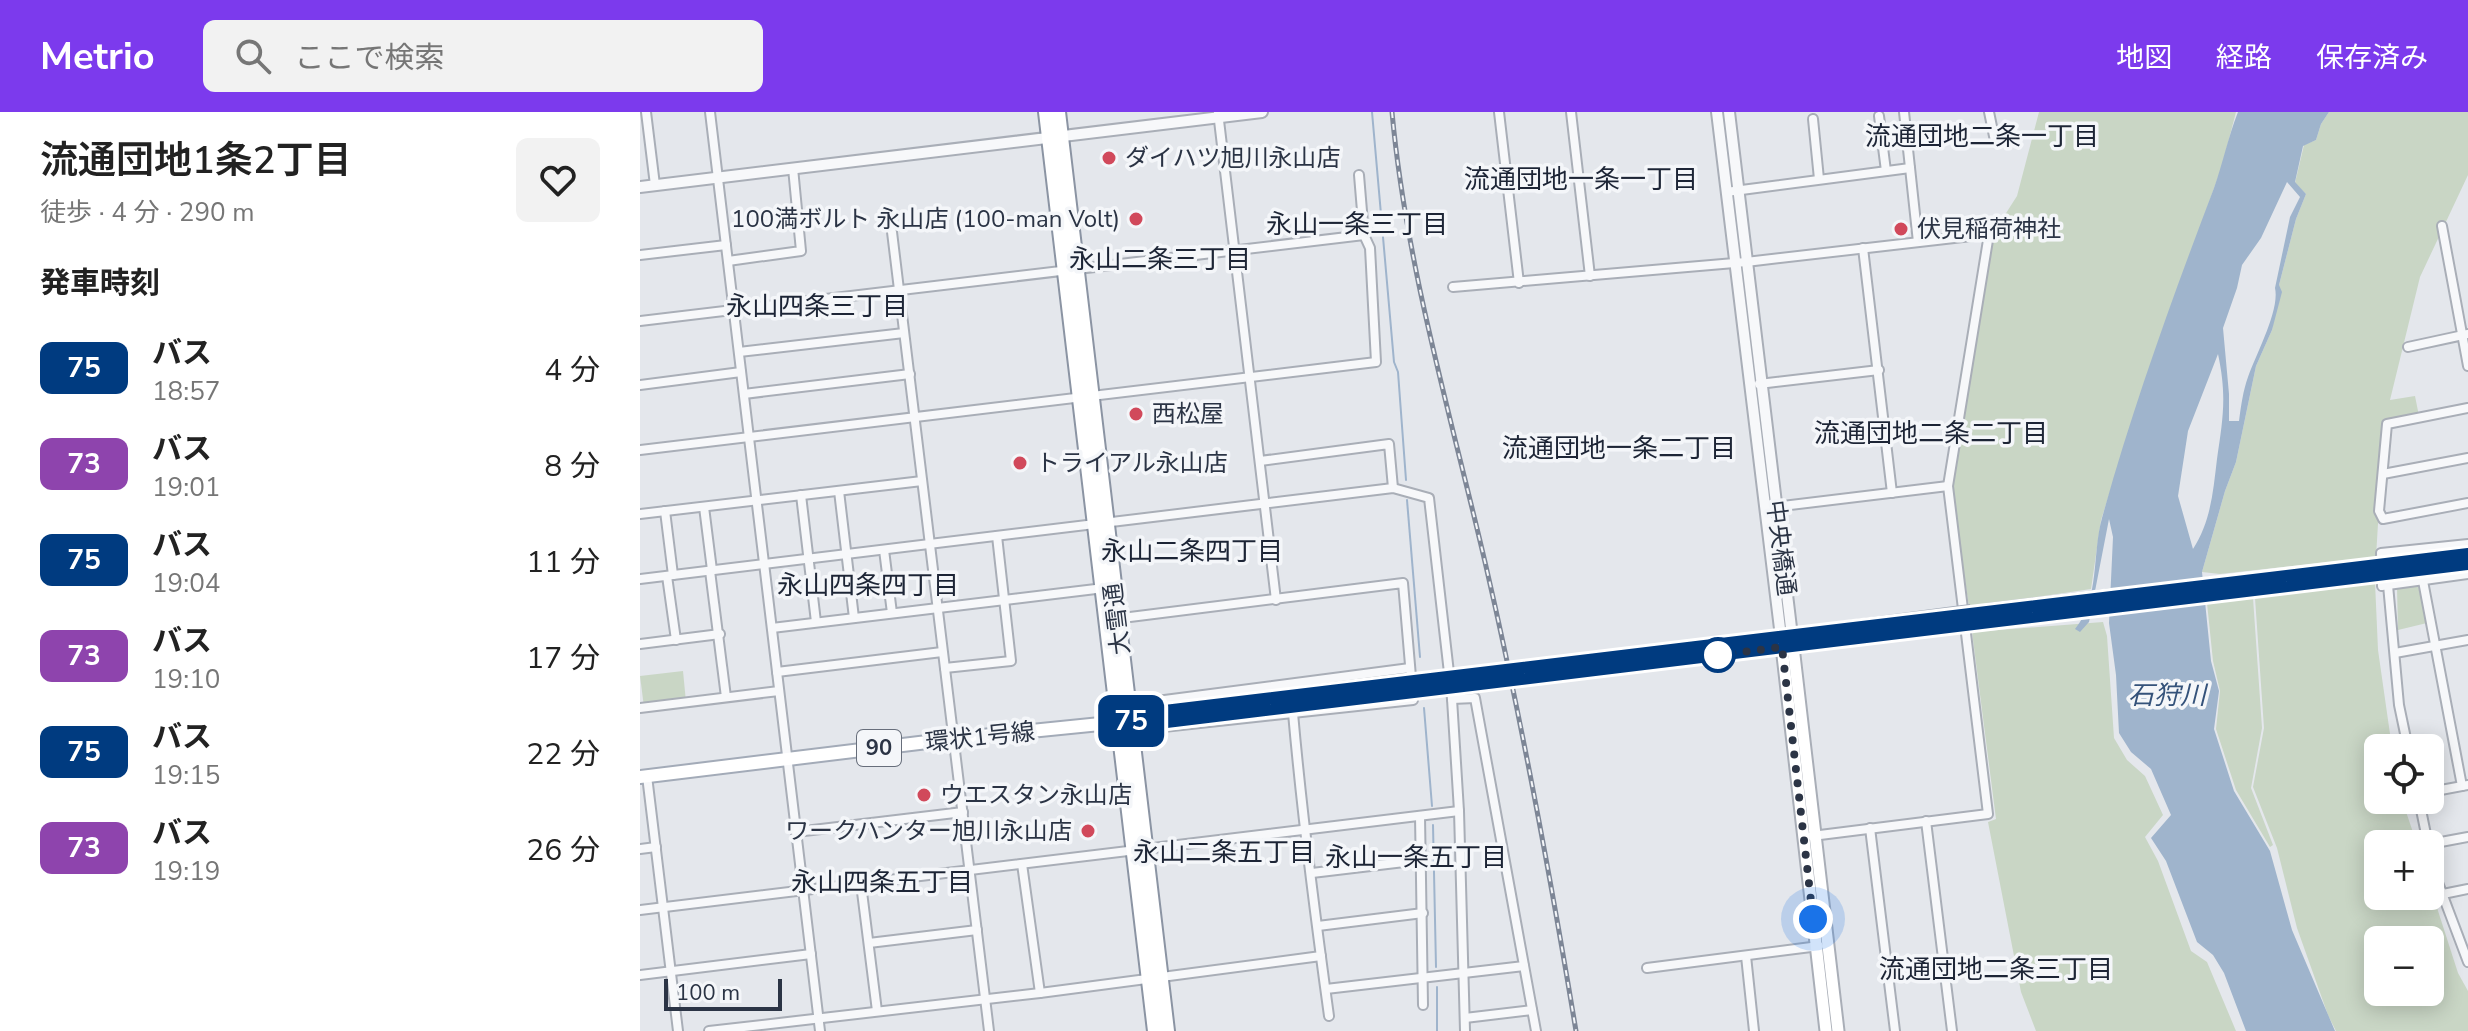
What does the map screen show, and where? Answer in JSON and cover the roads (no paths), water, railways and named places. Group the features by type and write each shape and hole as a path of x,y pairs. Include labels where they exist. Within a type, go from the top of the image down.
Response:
{"highway":[{"name":"大雪通","path":"1046,112 1055,137 1141,850 1155,979 1155,1031"},
{"name":"大雪通","path":"1055,137 1058,112"},
{"name":"大雪通","path":"1155,979 1167,1031"}],"main road":[{"name":"90","path":"1787,642 2400,567 2468,554"},
{"name":"90","path":"2400,567 2468,564"},
{"name":"環状1号線","path":"644,777 952,739 1124,722 1148,713 1197,713 1787,642"},
{"name":"中央橋通","path":"1787,642 1822,946 1838,1031"},
{"name":"中央橋通","path":"1822,946 1826,1031"}],"street":[{"path":"646,112 655,185"},
{"path":"710,112 820,1031"},
{"path":"640,187 1218,114 1262,112"},
{"path":"1499,112 1519,283"},
{"path":"1571,112 1590,276"},
{"name":"中央橋通","path":"1717,112 1732,191 1787,642"},
{"name":"中央橋通","path":"1729,112 1732,191"},
{"path":"1904,112 1918,242"},
{"path":"1989,112 1995,141"},
{"path":"1218,114 1276,600"},
{"path":"1879,116 1886,171"},
{"path":"1813,119 1819,179"},
{"path":"728,261 801,251 793,168"},
{"path":"1732,191 1910,168"},
{"path":"640,450 1376,362 1370,248 1364,235 1359,175"},
{"path":"2442,226 2465,335 2468,366"},
{"path":"892,232 989,1031"},
{"path":"1453,287 1741,262 1989,234 1948,486 1988,814 1809,836"},
{"path":"640,321 1364,235"},
{"path":"640,255 726,245"},
{"path":"1863,248 1892,493"},
{"path":"739,352 904,333"},
{"path":"2408,347 2465,335"},
{"path":"1756,384 1879,370"},
{"path":"640,385 741,372"},
{"path":"744,394 910,374"},
{"path":"2468,408 2387,424 2379,511 2383,519 2468,503"},
{"path":"1260,461 1389,444 1393,488"},
{"path":"2383,474 2468,458"},
{"path":"640,514 922,481"},
{"path":"1771,507 1948,486"},
{"path":"640,579 1393,488 1429,498 1452,699 1459,811 1465,1031"},
{"path":"839,491 854,618"},
{"path":"801,495 816,622"},
{"path":"704,507 726,697"},
{"path":"665,511 676,640"},
{"path":"945,668 1011,661 997,536"},
{"path":"2468,544 2381,553 2382,586 2468,574"},
{"path":"884,550 892,613"},
{"path":"2423,581 2465,785 2444,789"},
{"path":"1111,620 1403,583 1413,700 1154,730 1124,722"},
{"path":"2388,585 2399,705 2405,734"},
{"path":"772,628 1107,588"},
{"path":"640,644 720,634"},
{"path":"2395,653 2468,640"},
{"path":"777,672 942,652"},
{"path":"1124,722 1149,702 1410,668"},
{"path":"640,708 779,691"},
{"path":"1452,699 1475,698 1536,1031"},
{"path":"1293,713 1304,830 1329,1016"},
{"path":"644,777 656,847 678,1031"},
{"path":"640,910 1459,811"},
{"path":"796,832 963,812"},
{"path":"1420,816 1423,1005"},
{"path":"1926,821 1952,1031"},
{"path":"1870,828 1895,1031"},
{"path":"2444,841 2468,837"},
{"path":"640,849 656,847"},
{"path":"1312,873 1421,860"},
{"path":"1022,864 1040,993"},
{"path":"861,884 877,1011"},
{"path":"2444,894 2468,889"},
{"path":"2444,896 2464,942 2468,962"},
{"path":"1318,926 1423,913"},
{"path":"869,943 977,930"},
{"path":"1647,968 1822,946"},
{"path":"640,975 811,954"},
{"path":"709,1031 1155,979 1321,956"},
{"path":"1746,956 1754,1031"},
{"path":"1326,989 1524,966"},
{"path":"1465,1018 1532,1010"}],"water":[{"name":"石狩川","path":"2238,112 2329,112 2316,140 2303,146 2295,182 2306,194 2296,219 2279,285 2282,292 2272,330 2256,366 2236,462 2202,572 2211,661 2219,691 2214,729 2234,791 2270,851 2292,930 2335,1031 2246,1031 2224,973 2213,955 2197,942 2166,861 2151,838 2171,815 2151,769 2131,752 2119,733 2109,623 2113,537 2109,519 2089,622 2080,632 2075,629 2083,617 2092,590 2102,518 2127,434","holes":["2287,182 2300,197 2290,217 2275,288 2274,308 2246,382 2239,421 2229,421 2223,328 2242,265 2261,238","2218,354 2223,395 2221,431 2210,506 2204,528 2193,549 2178,496 2188,431"]}],"waterway":[{"path":"1372,112 1406,480"},
{"path":"1407,500 1420,657"},
{"path":"1424,708 1432,806"},
{"path":"1433,825 1436,967"},
{"path":"1437,987 1437,1031"}],"railway":[{"path":"1392,112 1418,282 1511,679 1576,1031"}],"place":[{"name":"ダイハツ旭川永山店","path":"1109,158"},
{"name":"100満ボルト 永山店 (100-man Volt)","path":"1136,219"},
{"name":"伏見稲荷神社","path":"1901,229"},
{"name":"西松屋","path":"1136,414"},
{"name":"トライアル永山店","path":"1020,463"},
{"name":"ウエスタン永山店","path":"924,795"},
{"name":"ワークハンター旭川永山店","path":"1088,831"}],"district":[{"name":"流通団地二条一丁目","path":"1982,136"},
{"name":"流通団地一条一丁目","path":"1581,179"},
{"name":"永山一条三丁目","path":"1357,224"},
{"name":"永山二条三丁目","path":"1160,259"},
{"name":"永山四条三丁目","path":"817,306"},
{"name":"流通団地二条二丁目","path":"1931,433"},
{"name":"流通団地一条二丁目","path":"1619,448"},
{"name":"永山二条四丁目","path":"1192,551"},
{"name":"永山四条四丁目","path":"868,585"},
{"name":"永山二条五丁目","path":"1224,852"},
{"name":"永山一条五丁目","path":"1416,857"},
{"name":"永山四条五丁目","path":"882,882"},
{"name":"流通団地二条三丁目","path":"1996,969"}]}
